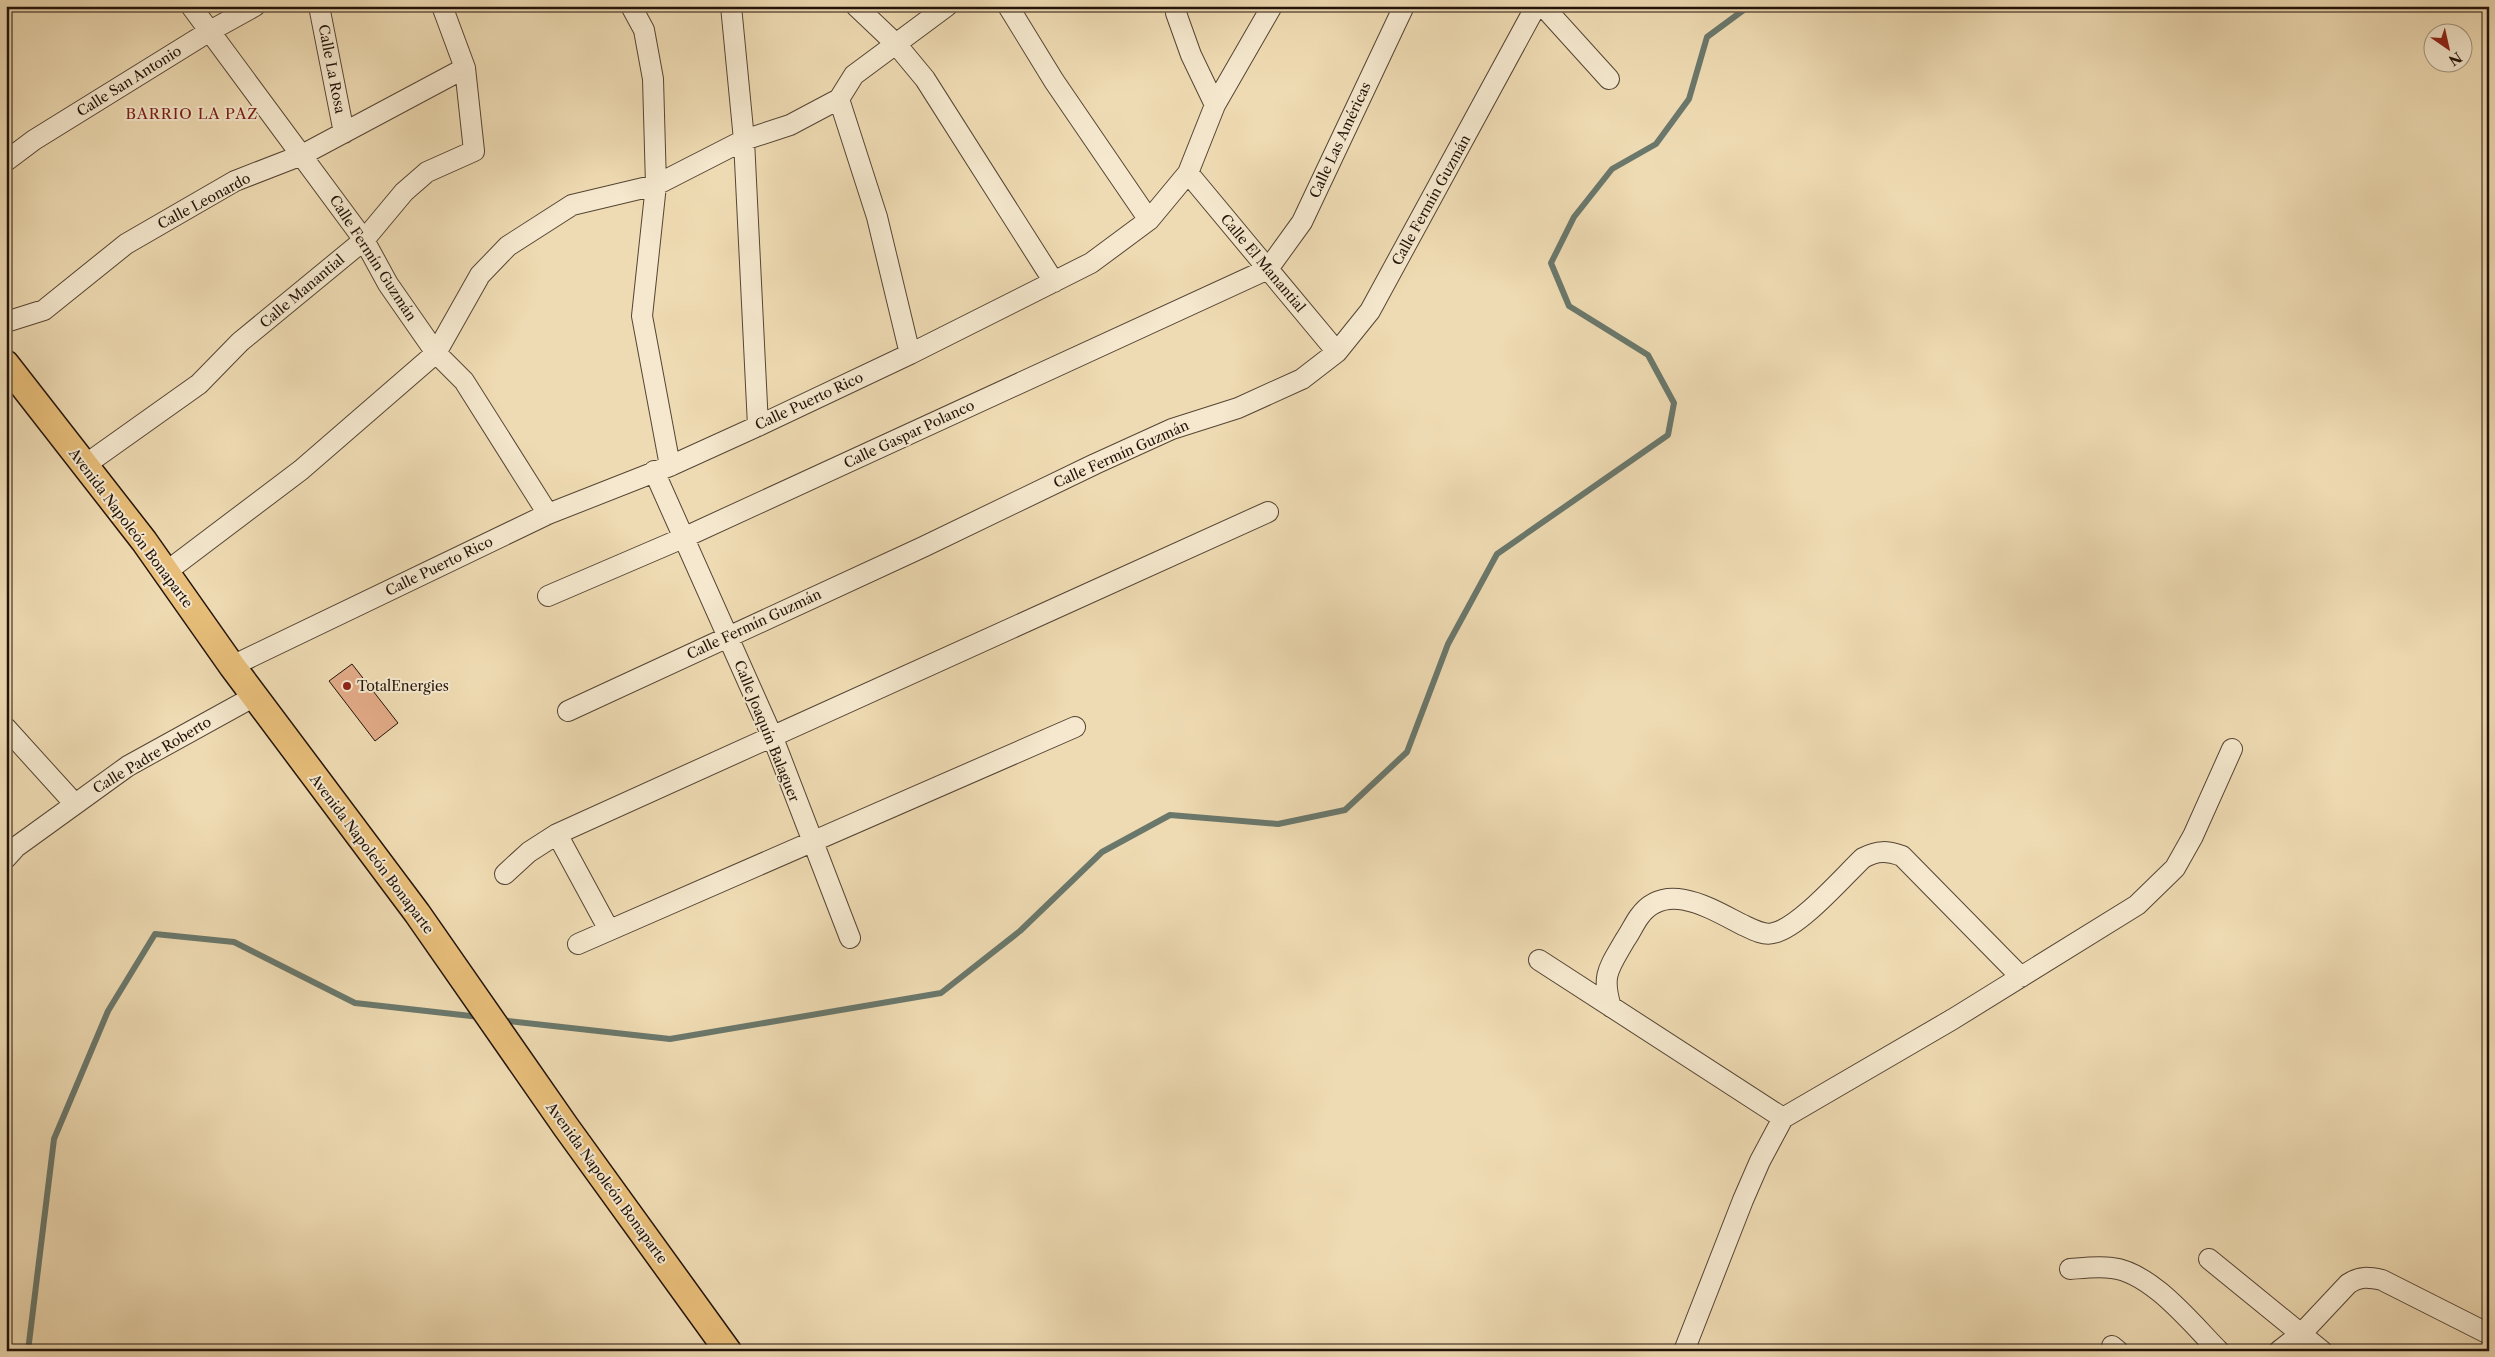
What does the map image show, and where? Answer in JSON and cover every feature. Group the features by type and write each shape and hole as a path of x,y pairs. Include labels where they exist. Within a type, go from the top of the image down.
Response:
{"main road":[{"name":"Avenida Napoleón Bonaparte","path":"6,364 166,572 254,696 417,913 566,1127 728,1351"}],"street":[{"name":"Calle Fermín Guzmán","path":"192,6 364,240 388,284 436,353 464,381 548,514"},
{"name":"Calle San Antonio","path":"6,161 34,140 210,31 255,6"},
{"name":"Calle La Rosa","path":"320,6 344,133"},
{"path":"442,6 465,68"},
{"name":"Calle Joaquín Balaguer","path":"631,6 644,30 653,80 656,185 642,316 662,469 683,538 773,738 811,841 850,938"},
{"path":"732,6 744,140 758,426"},
{"path":"856,6 896,44 925,79 1054,282"},
{"path":"166,572 301,470 436,353 480,275 508,246 572,205 656,185 744,140 790,125 839,99 854,74 947,6"},
{"path":"1008,6 1054,81 1149,220"},
{"path":"1176,6 1190,55 1215,105"},
{"name":"Calle Puerto Rico","path":"232,666 548,514 662,469 758,426 910,354 1091,263 1149,220 1188,173 1215,105 1272,6"},
{"name":"Calle Las Américas","path":"1268,269 1302,222 1404,6"},
{"name":"Calle Fermín Guzmán","path":"568,711 1172,429 1238,408 1273,394 1302,379 1337,352 1370,311 1536,6"},
{"path":"1543,6 1609,79"},
{"name":"Calle Leonardo","path":"6,322 44,310 126,244 235,181 302,155 465,68"},
{"name":"Calle Manantial","path":"85,465 199,384 240,342 364,240 404,192 427,172 474,151 465,68"},
{"path":"839,99 877,217 910,354"},
{"name":"Calle El Manantial","path":"1188,173 1337,352"},
{"name":"Calle Gaspar Polanco","path":"548,596 683,538 1268,269"},
{"path":"505,874 529,852 557,834 773,738 1268,512"},
{"name":"Calle Padre Roberto","path":"6,858 16,847 74,803 128,766 254,696"},
{"path":"578,944 1075,727"},
{"path":"6,728 74,803"},
{"path":"1684,1351 1743,1200 1760,1161 1783,1118 2021,977 2137,905 2175,868 2193,836 2232,749"},
{"path":"557,834 609,930"},
{"path":"1611,1007 1605,987 1609,969 1640,916 1656,902 1677,897 1708,907 1754,930 1771,934 1789,928 1863,858 1881,851 1888,851 1902,856 2021,977"},
{"path":"1539,960 1783,1118"},
{"path":"2209,1259 2322,1351"},
{"path":"2070,1269 2112,1268 2133,1274 2157,1290 2220,1351"},
{"path":"2279,1351 2302,1333 2348,1284 2357,1278 2367,1277 2382,1280 2489,1334"}],"building":[{"path":"352,664 398,723 375,741 329,681"}],"waterway":[{"path":"500,1020 670,1039 941,993 1020,931 1102,852 1170,815 1278,824 1345,810 1407,752 1448,644 1497,554 1668,435 1674,403 1648,355 1569,306 1551,263 1574,217 1612,169 1656,144 1689,99 1707,37 1749,6"},
{"path":"28,1351 54,1139 108,1011 155,934 234,942 355,1003 480,1017"}],"place":[{"name":"TotalEnergies","path":"347,686"}],"district":[{"name":"BARRIO LA PAZ","path":"192,114"}]}
